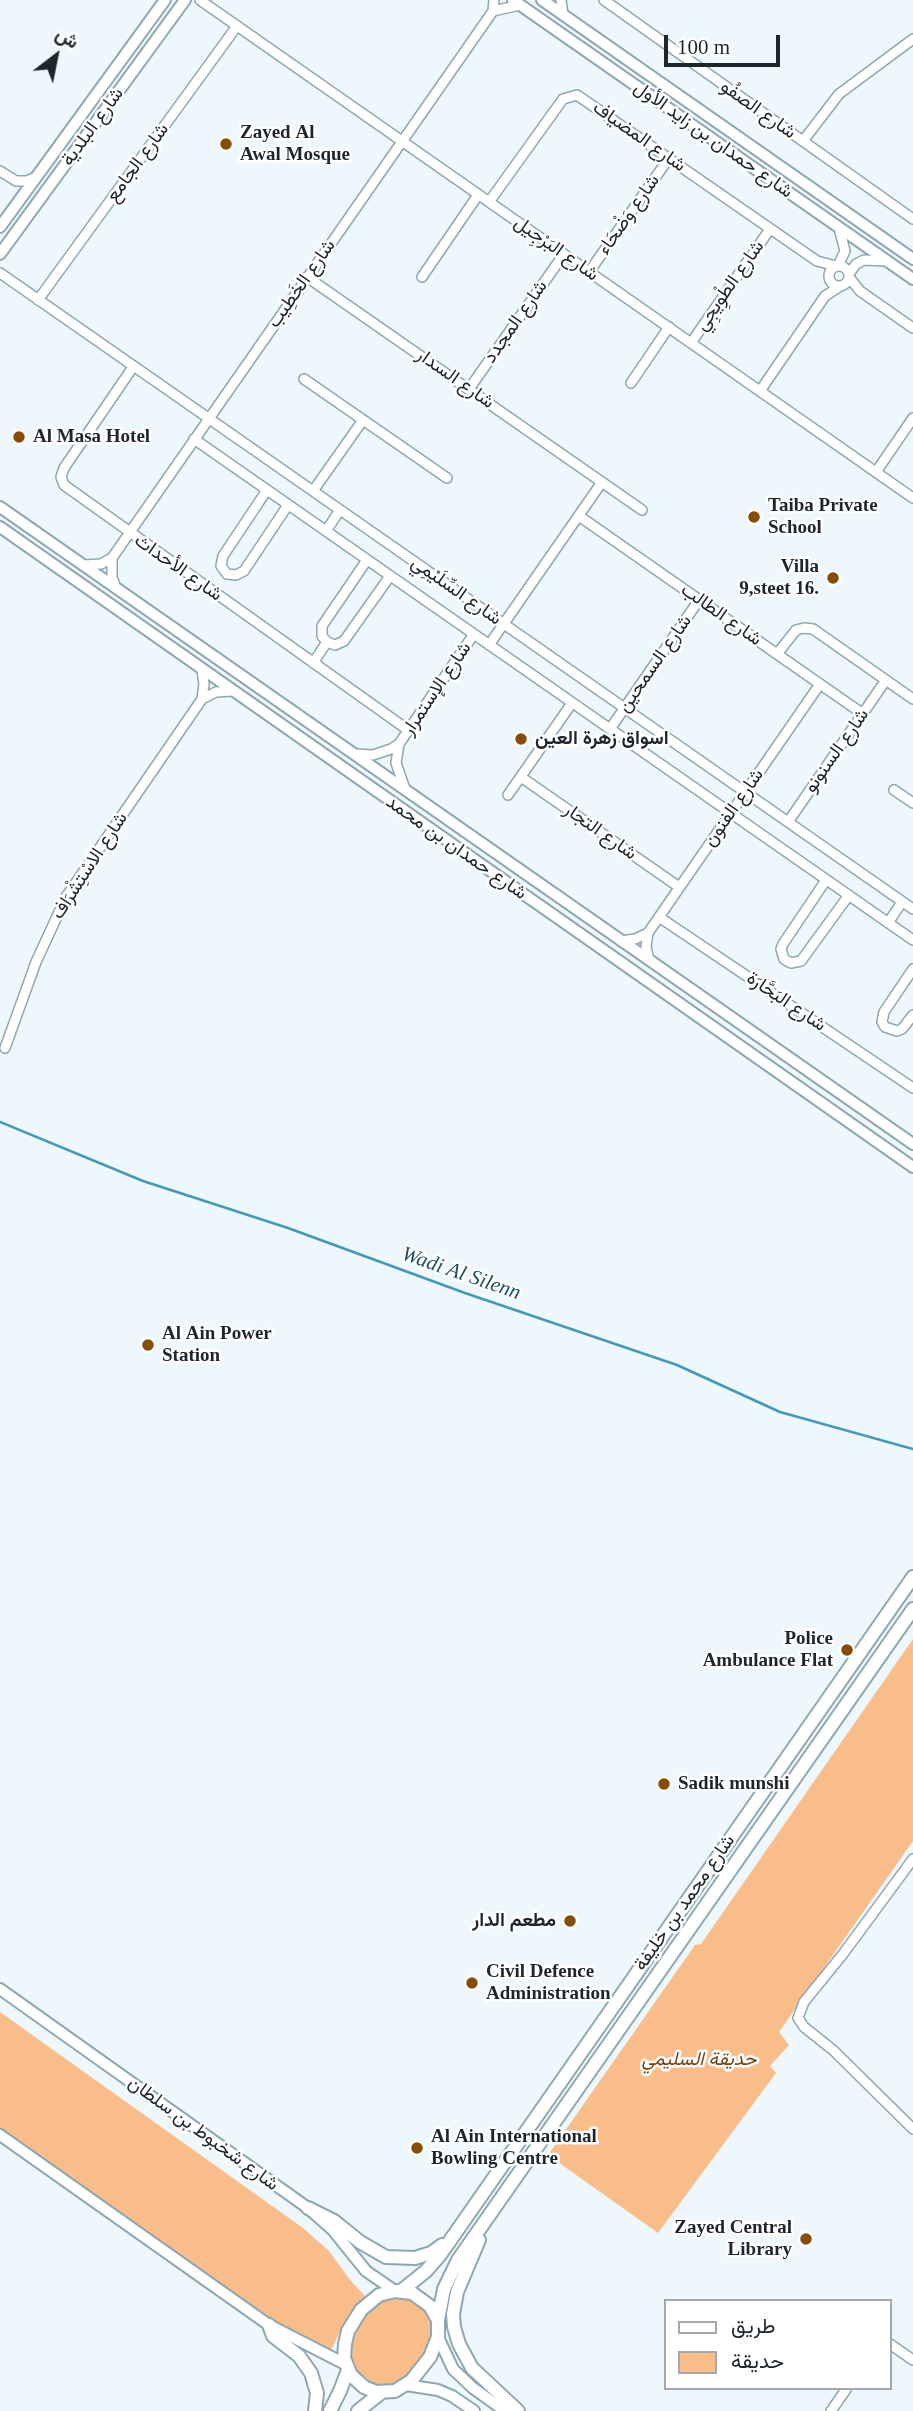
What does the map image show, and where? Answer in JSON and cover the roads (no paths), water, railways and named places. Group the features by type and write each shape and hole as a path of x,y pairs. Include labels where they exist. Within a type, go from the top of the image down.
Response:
{"highway":[{"name":"شارع محمد بن خليفة","path":"398,2291 433,2263 455,2233 913,1577"},
{"name":"شارع محمد بن خليفة","path":"438,2320 444,2289 453,2269 913,1609"},
{"path":"308,2208 334,2221 376,2253 396,2259 426,2255 455,2233"},
{"path":"485,2222 457,2292 453,2314 454,2328 472,2368 518,2411"},
{"path":"330,2411 340,2391 346,2367 345,2344 357,2316 379,2295 398,2291 412,2293 426,2302 438,2320 438,2337 426,2364 406,2385 394,2391 370,2390 359,2384 346,2367"},
{"path":"269,2325 273,2336 299,2356 311,2373 317,2393 314,2411"},
{"path":"358,2411 382,2392"}],"main road":[{"name":"شارع البلدية","path":"0,227 165,0"},
{"name":"شارع البلدية","path":"0,254 185,0"},
{"name":"شارع حمدان بن زايد الأول","path":"542,0 913,259"},
{"name":"شارع حمدان بن زايد الأول","path":"517,2 913,279"},
{"name":"شارع حمدان بن محمد","path":"0,507 913,1144"},
{"name":"شارع حمدان بن محمد","path":"0,527 913,1167"},
{"name":"شارع شخبوط بن سلطان","path":"0,1989 308,2208 333,2230 366,2271 398,2291"},
{"path":"0,2135 269,2325 346,2367"},
{"path":"438,2337 453,2369 473,2388 505,2411"},
{"path":"406,2385 438,2390 474,2411"}],"street":[{"name":"شارع البَرْجِيل","path":"200,0 913,498"},
{"name":"شارع الخَطِيب","path":"112,558 493,11 494,0"},
{"path":"561,0 563,15"},
{"name":"شارع الصفُو","path":"604,0 913,219"},
{"path":"493,11 517,2"},
{"name":"شارع الجامع","path":"38,300 237,26"},
{"path":"803,141 839,94 913,39"},
{"name":"شارع المضياف","path":"489,202 559,104 571,95 583,98 817,261 837,266"},
{"name":"شارع وَضْحَاء","path":"589,272 669,158"},
{"path":"0,171 11,179 21,181 37,177"},
{"path":"11,179 16,188 17,204"},
{"path":"422,277 478,195"},
{"path":"825,296 830,271 837,266 845,251 839,228"},
{"name":"شارع الطْوِيجِي","path":"691,343 770,229"},
{"name":"شارع المجدد","path":"469,389 564,254"},
{"path":"760,391 825,296 848,282 856,264 864,260 887,261"},
{"name":"شارع المضياف","path":"817,261 828,278"},
{"path":"837,266 844,267 860,291 913,328"},
{"name":"شارع السِّلَيْمِي","path":"0,273 913,909"},
{"name":"شارع السدار","path":"307,276 642,510"},
{"path":"828,278 831,284 860,291"},
{"path":"631,383 669,327"},
{"name":"شارع الأحداث","path":"133,367 64,468 61,477 66,489 408,730"},
{"path":"304,379 447,478"},
{"path":"876,472 913,418"},
{"path":"313,491 363,419"},
{"name":"شارع السِّلَيْمِي","path":"194,439 913,940"},
{"path":"489,645 602,482"},
{"path":"267,490 223,556 221,566 227,574 236,575 243,571 288,505"},
{"path":"326,531 340,510"},
{"name":"شارع الطالب","path":"579,516 863,714"},
{"path":"84,565 101,564 112,558 112,577 116,588"},
{"path":"367,560 322,626 322,636 327,642 335,645 344,642 390,576"},
{"name":"شارع السمحين","path":"610,729 699,600"},
{"path":"777,654 792,633 800,628 808,628 913,699"},
{"name":"شارع الإستمرار","path":"405,790 396,762 399,744 474,634"},
{"path":"313,663 327,642"},
{"path":"202,670 202,699"},
{"name":"شارع السنونو","path":"788,822 886,680"},
{"name":"شارع الفنون","path":"648,933 820,684"},
{"path":"202,699 216,692 232,691"},
{"name":"شارع الاسْتِشْرَاف","path":"5,1048 26,986 61,907 202,699"},
{"path":"508,795 572,703"},
{"name":"شارع الإستمرار","path":"354,754 382,753 399,744"},
{"name":"شارع التجار","path":"521,777 679,887"},
{"path":"894,790 913,803"},
{"path":"827,880 783,944 782,954 785,959 791,963 801,961 849,895"},
{"path":"888,923 902,902"},
{"name":"شارع البَحَّارَة","path":"659,916 913,1087"},
{"path":"621,941 648,933"},
{"path":"648,933 646,947 649,960"},
{"path":"913,969 884,1012 883,1023 885,1027 897,1031 905,1026 913,1015"},
{"path":"913,1859 804,2002 798,2018 804,2028 833,2050 913,2129"},
{"path":"892,2345 913,2360"},
{"path":"831,2411 846,2390"}],"waterway":[{"name":"Wadi Al Silenn","path":"0,1122 143,1181 288,1228 465,1293 677,1365 780,1412 913,1449"}],"place":[{"name":"Zayed Al Awal Mosque","path":"226,144"},
{"name":"Al Masa Hotel","path":"19,437"},
{"name":"Taiba Private School","path":"754,517"},
{"name":"Villa 9,steet 16.","path":"833,578"},
{"name":"اسواق زهرة العين","path":"521,739"},
{"name":"Al Ain Power Station","path":"148,1345"},
{"name":"Police Ambulance Flat","path":"847,1650"},
{"name":"Sadik munshi","path":"664,1784"},
{"name":"مطعم الدار","path":"570,1921"},
{"name":"Civil Defence Administration","path":"472,1983"},
{"name":"Al Ain International Bowling Centre","path":"417,2148"},
{"name":"Zayed Central Library","path":"806,2239"}],"park label":[{"name":"حديقة السليمي","path":"699,2060"}]}
